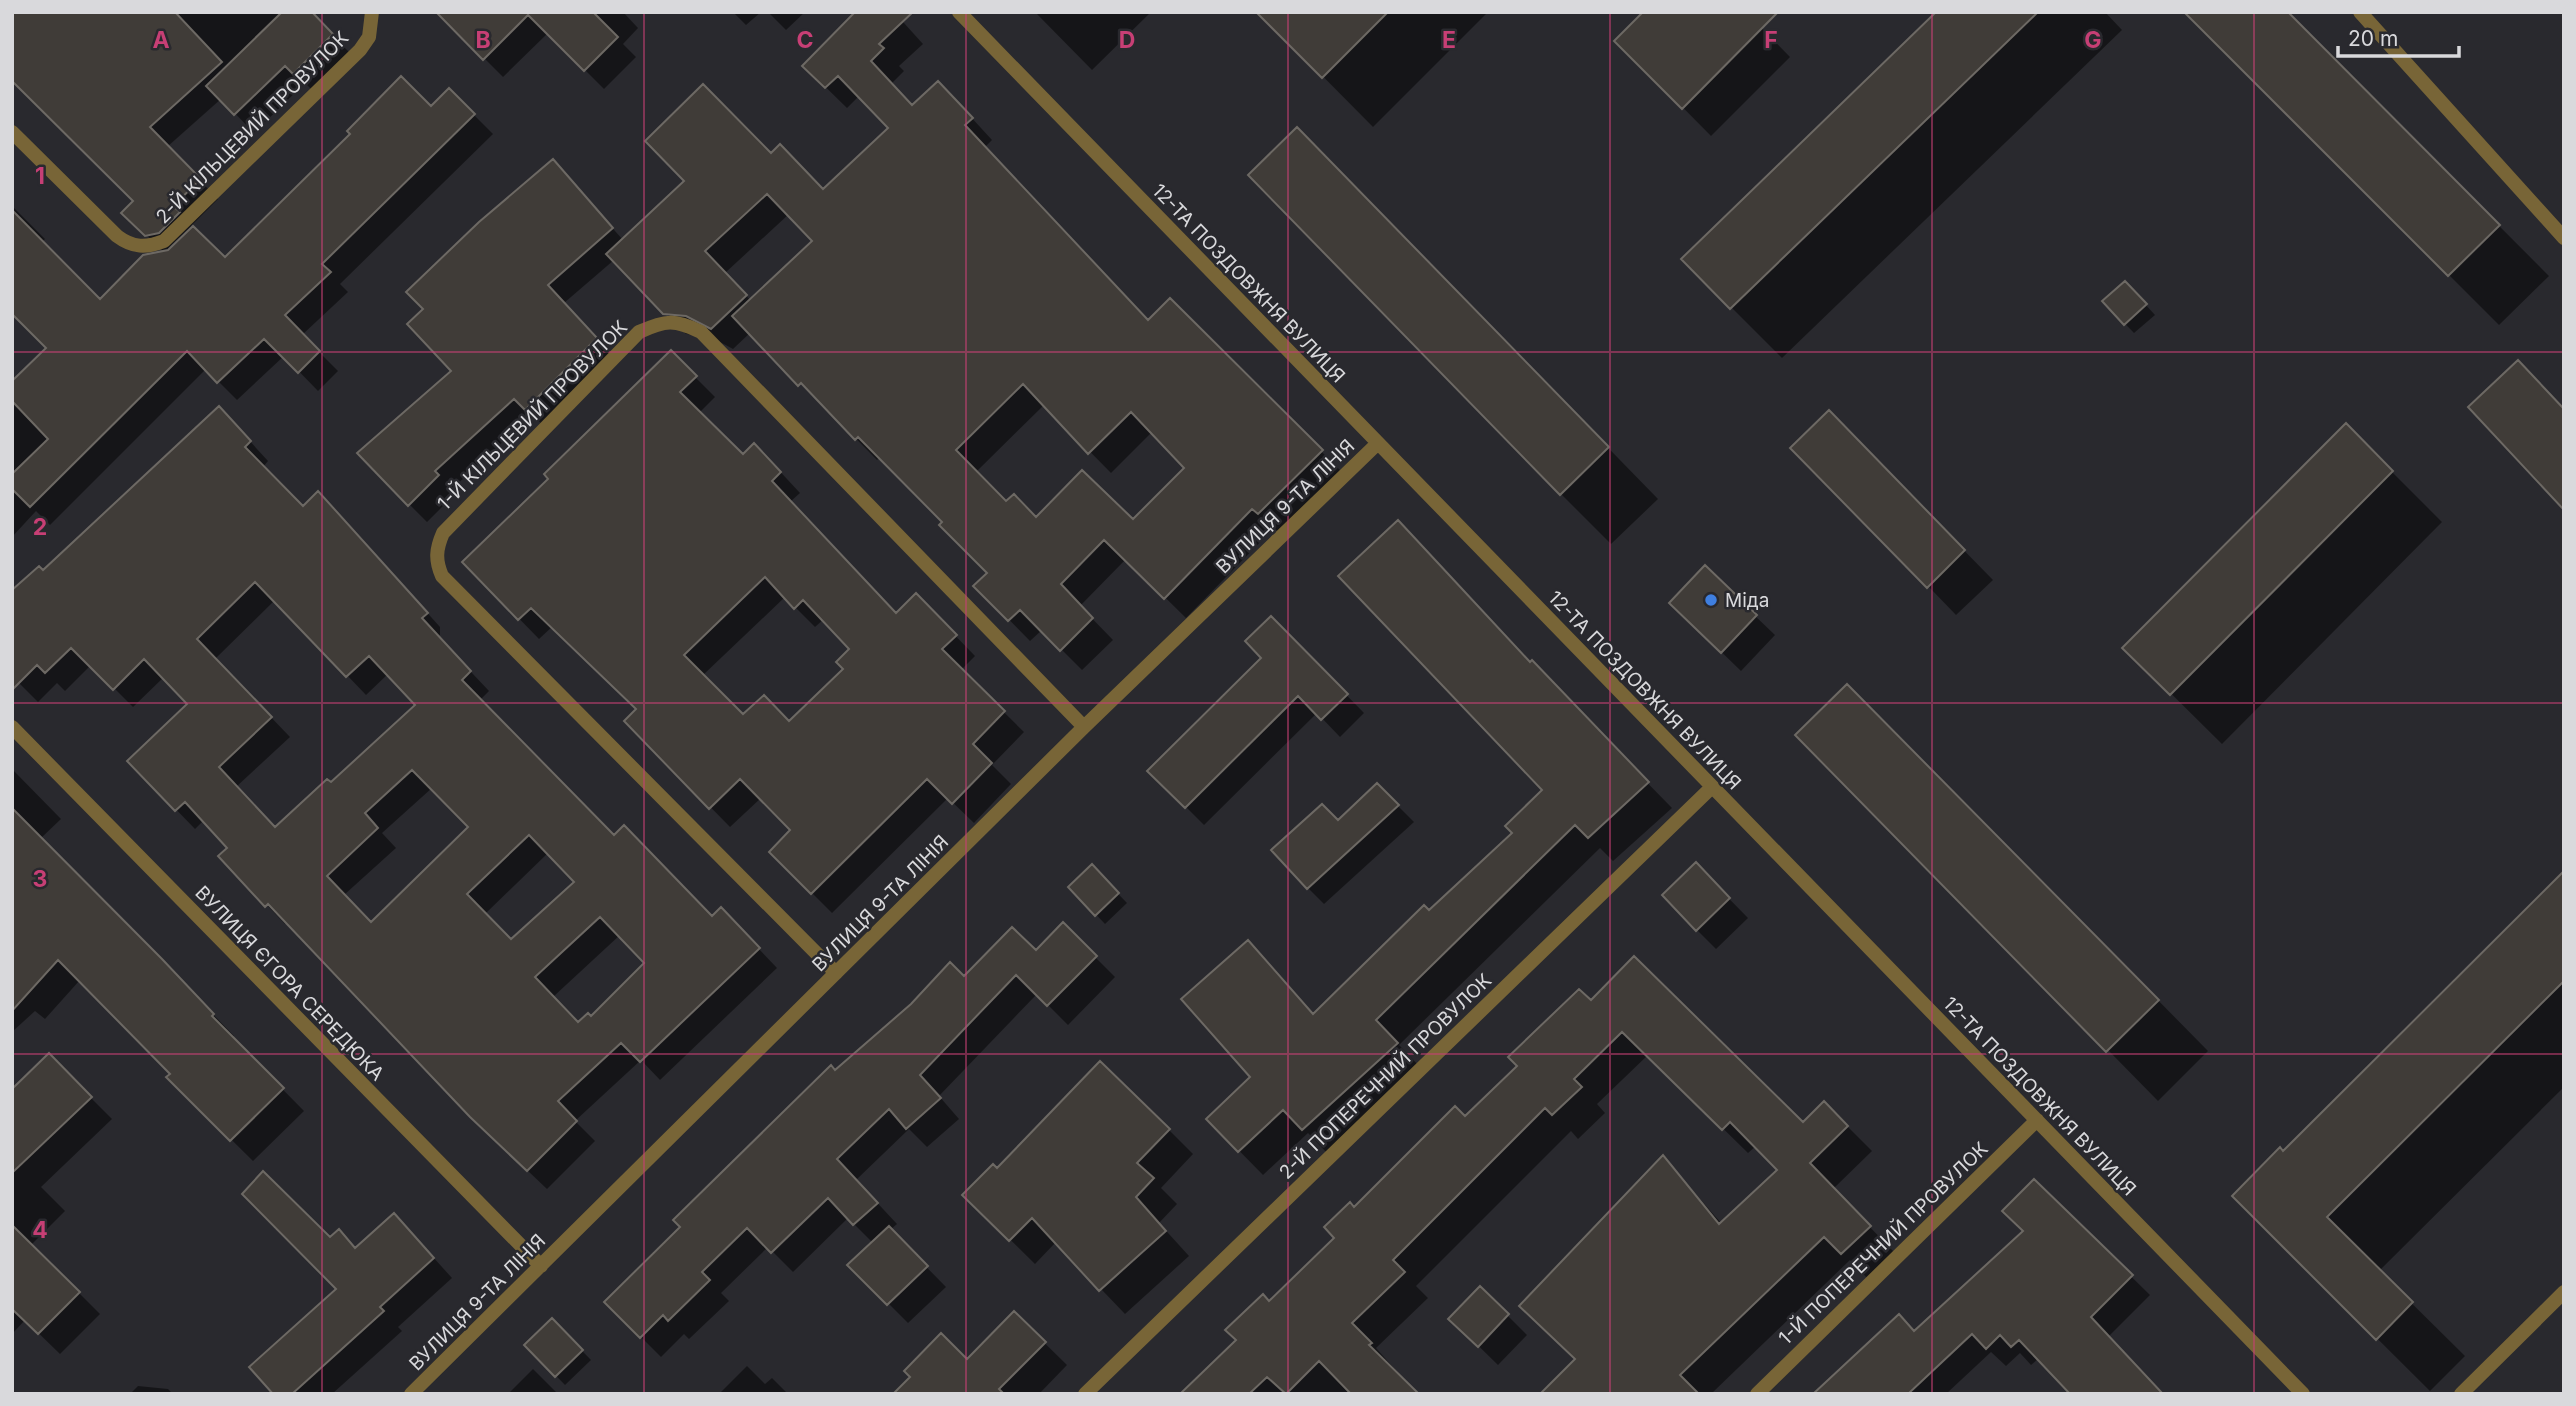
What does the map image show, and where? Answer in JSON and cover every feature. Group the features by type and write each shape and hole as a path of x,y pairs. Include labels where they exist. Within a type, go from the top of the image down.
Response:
{"street":[{"name":"2-Й КІЛЬЦЕВИЙ ПРОВУЛОК","path":"12,132 117,236 127,243 150,246 164,241 360,50 369,37 372,12"},
{"name":"12-ТА ПОЗДОВЖНЯ ВУЛИЦЯ","path":"959,12 2303,1394"},
{"path":"2360,12 2564,238"},
{"name":"1-Й КІЛЬЦЕВИЙ ПРОВУЛОК","path":"836,973 442,576 436,562 437,545 443,533 639,332 660,323 680,322 701,332 1084,727"},
{"name":"ВУЛИЦЯ 9-ТА ЛІНІЯ","path":"411,1394 1084,727 1378,443"},
{"name":"ВУЛИЦЯ ЄГОРА СЕРЕДЮКА","path":"12,727 541,1266"},
{"name":"2-Й ПОПЕРЕЧНИЙ ПРОВУЛОК","path":"1084,1394 1712,787"},
{"name":"1-Й ПОПЕРЕЧНИЙ ПРОВУЛОК","path":"1757,1394 2037,1120"},
{"path":"2460,1394 2564,1292"}],"building":[{"path":"12,12 175,12 222,62 150,127 201,179 173,206 180,212 159,233 145,236 121,213 133,201 12,81"},
{"path":"282,12 312,12 333,34 293,74 285,66 234,115 206,86"},
{"path":"436,12 593,12 618,37 584,71 528,15 483,60"},
{"path":"855,12 913,12 879,44 884,48 871,61 912,105 938,81 973,118 965,125 1148,320 1170,298 1323,450 1258,514 1252,509 1164,599 1104,540 1061,584 1093,618 1060,651 1020,610 1008,621 973,586 987,573 939,525 942,522 858,437 855,440 801,383 798,386 732,316 812,241 767,194 705,251 747,295 711,329 686,316 663,314 606,254 684,181 645,141 703,84 771,153 780,144 823,189 888,128 838,76 825,88 802,66","holes":["1023,384 1088,454 1131,412 1184,468 1133,519 1082,470 1036,517 1014,494 1006,501 956,450"]},
{"path":"1256,12 1388,12 1322,78"},
{"path":"1643,12 1778,12 1682,109 1614,41"},
{"path":"1936,12 2038,12 1730,309 1681,259"},
{"path":"2184,12 2288,12 2500,225 2448,276"},
{"path":"401,76 431,106 449,88 475,114 322,264 331,272 285,315 320,351 298,373 264,339 217,383 187,351 30,507 12,489 12,474 48,439 12,401 12,381 46,348 12,314 12,210 100,299 143,255 168,250 193,226 225,257 350,134 347,131"},
{"path":"1297,127 1609,447 1560,495 1248,175"},
{"path":"553,159 613,228 548,285 597,338 525,410 514,399 435,471 439,475 408,506 357,453 451,371 407,324 423,309 406,292 479,222"},
{"path":"2125,281 2147,304 2124,325 2102,301"},
{"path":"671,350 697,376 680,392 743,454 754,443 781,472 772,481 896,613 916,593 957,635 942,649 1005,711 973,744 992,763 952,804 927,779 811,894 769,852 790,830 740,779 709,809 624,721 636,709 531,608 518,620 462,562 548,479 544,474","holes":["765,577 794,609 803,600 849,649 836,662 843,669 789,721 764,695 743,714 684,655"]},
{"path":"2518,360 2564,409 2564,510 2468,407"},
{"path":"219,406 251,441 245,447 303,506 318,491 428,613 422,618 471,671 462,680 614,835 624,825 712,916 721,907 760,948 640,1062 621,1043 558,1101 577,1121 527,1171 470,1117 268,904 265,907 218,856 227,848 185,802 175,811 127,761 187,704 144,659 113,690 71,648 45,673 37,665 12,690 12,590 39,566 43,570","holes":["255,582 346,677 369,656 415,705 331,782 327,779 275,827 219,767 272,717 197,639","412,770 468,827 371,922 327,876 378,828 365,813","529,835 574,882 511,939 467,894","600,917 644,963 591,1016 588,1013 578,1022 535,977"]},
{"path":"1829,410 1965,550 1927,588 1790,448"},
{"path":"2346,423 2393,471 2170,695 2122,648"},
{"path":"1398,520 1530,662 1532,660 1649,782 1588,838 1575,825 1376,1020 1398,1043 1302,1130 1283,1110 1238,1152 1206,1119 1250,1077 1181,999 1248,940 1313,1014 1424,905 1429,910 1512,833 1505,826 1542,790 1338,576"},
{"path":"1705,565 1757,615 1721,653 1669,603"},
{"path":"1271,616 1348,694 1321,720 1298,696 1185,808 1147,771 1261,658 1245,641"},
{"path":"1847,684 2159,1000 2106,1052 1795,735"},
{"path":"1377,783 1399,805 1307,889 1271,850 1322,804 1338,820"},
{"path":"12,808 162,959 214,1014 212,1016 284,1088 230,1141 166,1077 170,1074 58,960 12,1011"},
{"path":"1696,862 1730,898 1696,931 1662,895"},
{"path":"1092,864 1119,893 1095,916 1068,887"},
{"path":"2564,871 2564,981 2327,1217 2413,1302 2376,1340 2232,1196 2280,1147 2283,1151"},
{"path":"1063,922 1097,956 1047,1006 1016,975 920,1075 941,1098 906,1129 889,1109 837,1159 878,1203 853,1225 828,1198 771,1253 747,1228 702,1272 710,1280 668,1321 663,1315 640,1338 604,1302 680,1227 673,1220 831,1065 835,1070 911,1004 950,962 964,976 1012,927 1036,950"},
{"path":"1634,956 1803,1122 1824,1101 1848,1126 1810,1163 1871,1226 1841,1254 1824,1237 1680,1375 1699,1394 1540,1394 1575,1359 1519,1306 1663,1155 1719,1224 1777,1170 1730,1122 1722,1130 1622,1032 1574,1079 1582,1087 1552,1115 1545,1108 1393,1260 1405,1272 1352,1323 1372,1343 1369,1345 1419,1394 1351,1394 1319,1361 1286,1394 1267,1377 1249,1394 1180,1394 1236,1340 1225,1330 1263,1294 1269,1301 1334,1238 1324,1227 1350,1202 1354,1207 1455,1106 1465,1116 1517,1066 1508,1057 1579,989 1591,1000"},
{"path":"49,1053 92,1097 12,1173 12,1089"},
{"path":"1100,1061 1170,1129 1137,1163 1154,1178 1136,1197 1166,1231 1099,1291 1032,1218 1009,1241 962,1195 993,1164 997,1168"},
{"path":"263,1171 330,1237 339,1229 355,1248 394,1213 434,1258 380,1307 384,1311 292,1394 273,1394 249,1367 336,1289 242,1194"},
{"path":"2034,1179 2133,1275 2091,1317 2163,1394 2070,1394 2019,1340 2011,1347 2000,1335 1986,1349 1972,1334 1908,1394 1813,1394 1899,1314 1914,1331 2023,1231 2002,1211"},
{"path":"12,1225 80,1292 38,1334 12,1309"},
{"path":"889,1226 928,1266 887,1305 847,1265"},
{"path":"1480,1286 1509,1314 1478,1347 1448,1319"},
{"path":"1014,1311 1046,1342 999,1389 1004,1394 893,1394 910,1377 904,1371 941,1333 967,1359"},
{"path":"552,1318 583,1350 555,1377 524,1345"}],"place":[{"name":"Міда","path":"1711,600"}]}
